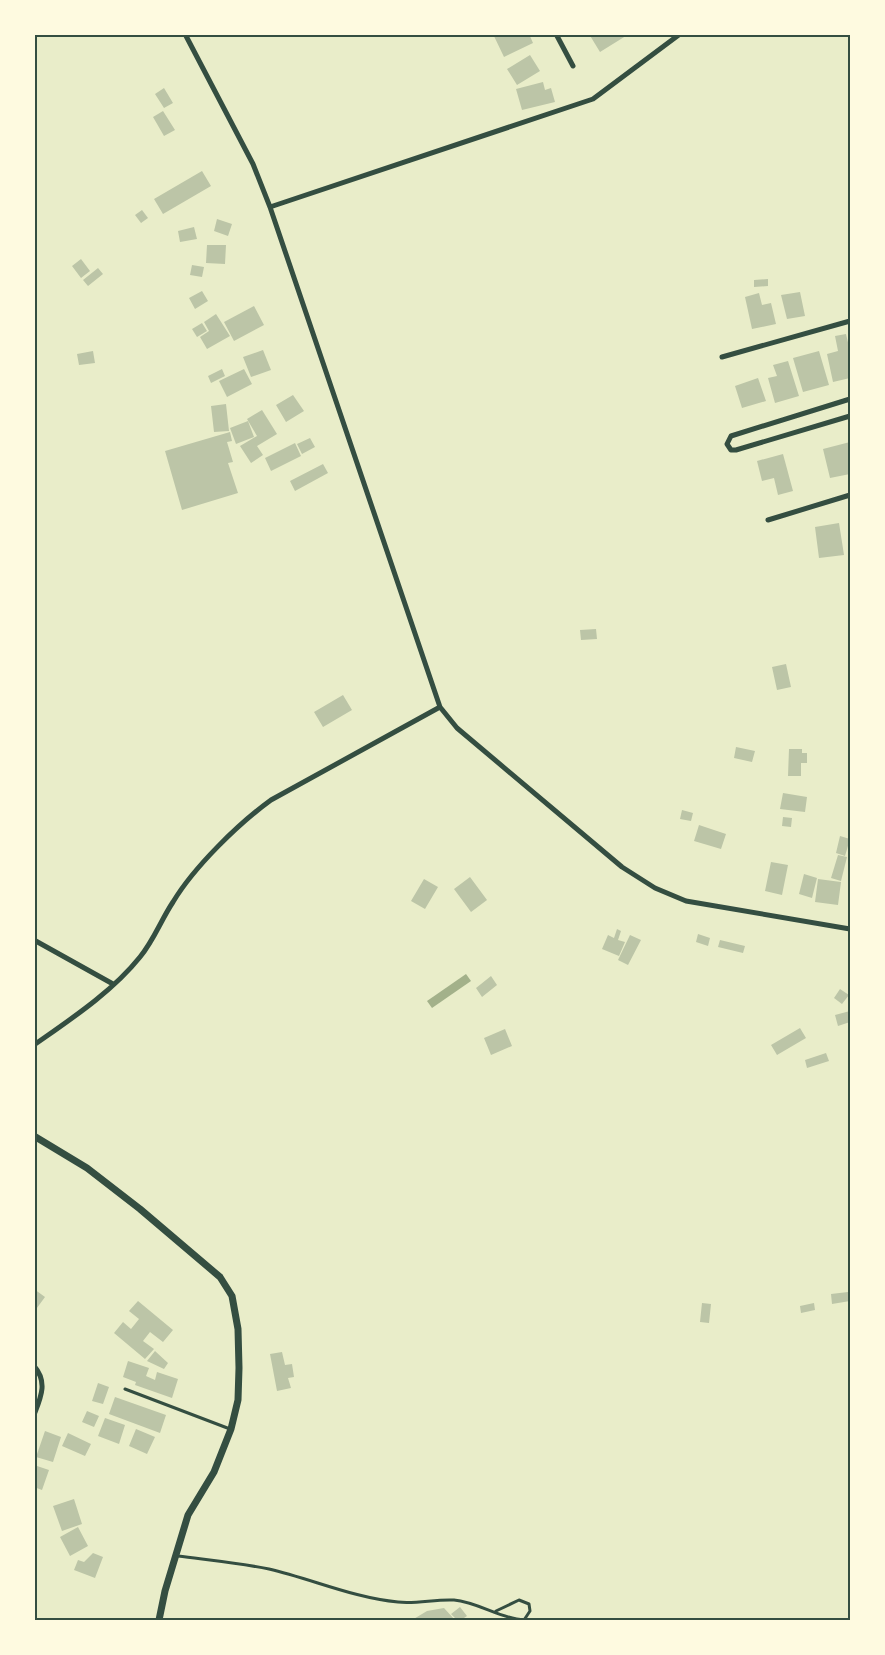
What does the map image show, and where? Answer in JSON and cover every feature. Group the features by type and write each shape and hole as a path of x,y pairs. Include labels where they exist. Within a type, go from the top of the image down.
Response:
{"street":[{"path":"185,34 253,164 270,207 440,707 457,728 612,859 655,888 686,901 850,929"},
{"path":"556,34 573,66"},
{"path":"270,207 593,99 681,34"},
{"path":"722,357 850,321"},
{"path":"850,399 731,436 727,444 729,448 736,450 850,416"},
{"path":"768,520 850,495"},
{"path":"34,1045 74,1017 139,959 154,938 172,902 186,881 246,818 271,800 440,707"},
{"path":"34,940 113,984"},
{"path":"34,1136 87,1168 132,1202 220,1277 232,1296 238,1329 238,1400 231,1429 214,1472 188,1515 165,1591 159,1620"},
{"path":"34,1366 41,1373 43,1381 42,1396 34,1415"}],"lane":[{"path":"125,1389 231,1429"},
{"path":"176,1556 269,1569 358,1595 397,1602 422,1603 454,1600 496,1611 512,1620 524,1620 530,1611 530,1604 519,1600 496,1611"}],"shaded area":[{"path":"466,974 471,981 432,1008 427,1001"}],"building":[{"path":"493,34 529,34 533,43 504,57"},
{"path":"589,34 629,34 600,52"},
{"path":"530,55 540,71 517,85 507,69"},
{"path":"543,82 545,90 551,88 555,102 522,110 516,89"},
{"path":"164,88 173,103 164,108 155,94"},
{"path":"163,111 175,130 164,136 153,117"},
{"path":"202,171 211,186 163,214 154,199"},
{"path":"142,210 148,218 141,223 135,215"},
{"path":"217,219 232,224 228,236 214,231"},
{"path":"194,227 197,239 180,242 178,231"},
{"path":"207,245 226,245 225,264 206,263"},
{"path":"81,259 90,271 81,278 72,266"},
{"path":"192,265 204,267 202,277 190,275"},
{"path":"98,268 103,274 88,286 83,280"},
{"path":"768,279 768,286 754,287 754,280"},
{"path":"202,291 208,301 195,309 189,298"},
{"path":"800,292 805,316 787,319 781,295"},
{"path":"759,293 762,305 771,303 776,324 752,329 745,297"},
{"path":"254,306 264,325 234,341 224,322"},
{"path":"216,314 230,336 207,349 200,337 209,331 204,322"},
{"path":"202,323 207,331 197,337 192,329"},
{"path":"846,334 850,351 850,378 833,382 827,354 838,351 835,336"},
{"path":"263,350 271,370 251,377 243,357"},
{"path":"93,351 95,363 79,365 77,354"},
{"path":"819,351 829,385 803,392 793,358"},
{"path":"788,361 799,396 775,403 768,378 777,376 773,365"},
{"path":"222,369 225,376 211,383 208,376"},
{"path":"244,369 252,384 227,397 219,381"},
{"path":"758,378 766,401 742,408 735,386"},
{"path":"293,395 304,411 286,422 276,405"},
{"path":"226,404 229,431 214,432 211,406"},
{"path":"262,410 277,434 257,446 263,455 251,463 240,446 257,436 247,419"},
{"path":"248,421 254,437 236,444 230,428"},
{"path":"230,432 232,441 227,442 233,462 228,463 238,493 182,510 165,451"},
{"path":"310,438 315,447 302,454 297,444"},
{"path":"850,442 850,474 830,478 823,449"},
{"path":"295,443 301,456 271,471 265,458"},
{"path":"783,454 793,491 778,495 774,478 762,481 757,461"},
{"path":"323,464 328,473 295,491 290,481"},
{"path":"839,523 844,555 819,558 815,527"},
{"path":"596,629 597,639 581,640 580,630"},
{"path":"786,664 791,687 777,690 772,667"},
{"path":"343,695 352,710 323,727 314,712"},
{"path":"736,747 755,751 752,762 734,758"},
{"path":"789,749 802,749 802,753 807,753 807,763 801,763 801,776 788,776"},
{"path":"783,793 807,797 805,812 780,809"},
{"path":"682,810 693,813 691,821 680,819"},
{"path":"783,817 792,818 791,827 782,826"},
{"path":"699,825 726,834 721,849 694,841"},
{"path":"840,836 850,839 845,856 836,853"},
{"path":"838,855 847,857 841,881 831,878"},
{"path":"771,862 788,865 782,895 765,891"},
{"path":"804,874 817,878 812,898 799,894"},
{"path":"470,877 487,900 471,912 454,889"},
{"path":"424,879 438,887 425,909 411,901"},
{"path":"818,879 841,882 838,905 815,902"},
{"path":"617,929 621,931 618,940 625,942 619,956 602,949 608,935 614,938"},
{"path":"698,934 710,938 708,946 696,942"},
{"path":"630,935 641,940 628,965 618,960"},
{"path":"720,940 745,946 743,953 718,947"},
{"path":"491,976 497,985 482,997 476,988"},
{"path":"840,989 849,995 842,1004 834,998"},
{"path":"850,1011 850,1022 838,1026 835,1015"},
{"path":"800,1028 806,1038 777,1055 771,1045"},
{"path":"505,1029 512,1046 491,1055 484,1038"},
{"path":"826,1053 829,1061 807,1068 805,1060"},
{"path":"34,1289 45,1297 34,1312"},
{"path":"848,1292 850,1301 832,1304 831,1294"},
{"path":"138,1301 173,1330 163,1342 150,1332 143,1341 154,1349 145,1359 114,1333 123,1322 131,1329 139,1319 129,1311"},
{"path":"702,1303 711,1304 709,1323 700,1322"},
{"path":"814,1303 815,1310 801,1313 800,1306"},
{"path":"155,1351 168,1363 164,1369 147,1361"},
{"path":"282,1352 285,1365 292,1364 294,1377 288,1378 291,1388 277,1391 270,1354"},
{"path":"128,1361 149,1368 146,1376 155,1380 157,1372 178,1379 172,1398 135,1385 136,1382 123,1377"},
{"path":"98,1383 109,1387 103,1404 92,1401"},
{"path":"115,1397 166,1415 160,1433 109,1414"},
{"path":"87,1411 99,1416 94,1427 82,1422"},
{"path":"105,1418 125,1425 119,1444 98,1436"},
{"path":"136,1429 155,1437 147,1454 129,1446"},
{"path":"45,1431 61,1437 53,1462 36,1457"},
{"path":"68,1433 91,1444 85,1456 62,1446"},
{"path":"34,1465 49,1470 42,1490 34,1487"},
{"path":"74,1499 82,1524 62,1531 53,1506"},
{"path":"78,1527 88,1546 70,1556 60,1537"},
{"path":"93,1553 103,1557 95,1578 74,1570 78,1560 84,1562"},
{"path":"460,1607 467,1616 457,1620 451,1614"},
{"path":"444,1608 455,1620 412,1620 427,1611"}]}
